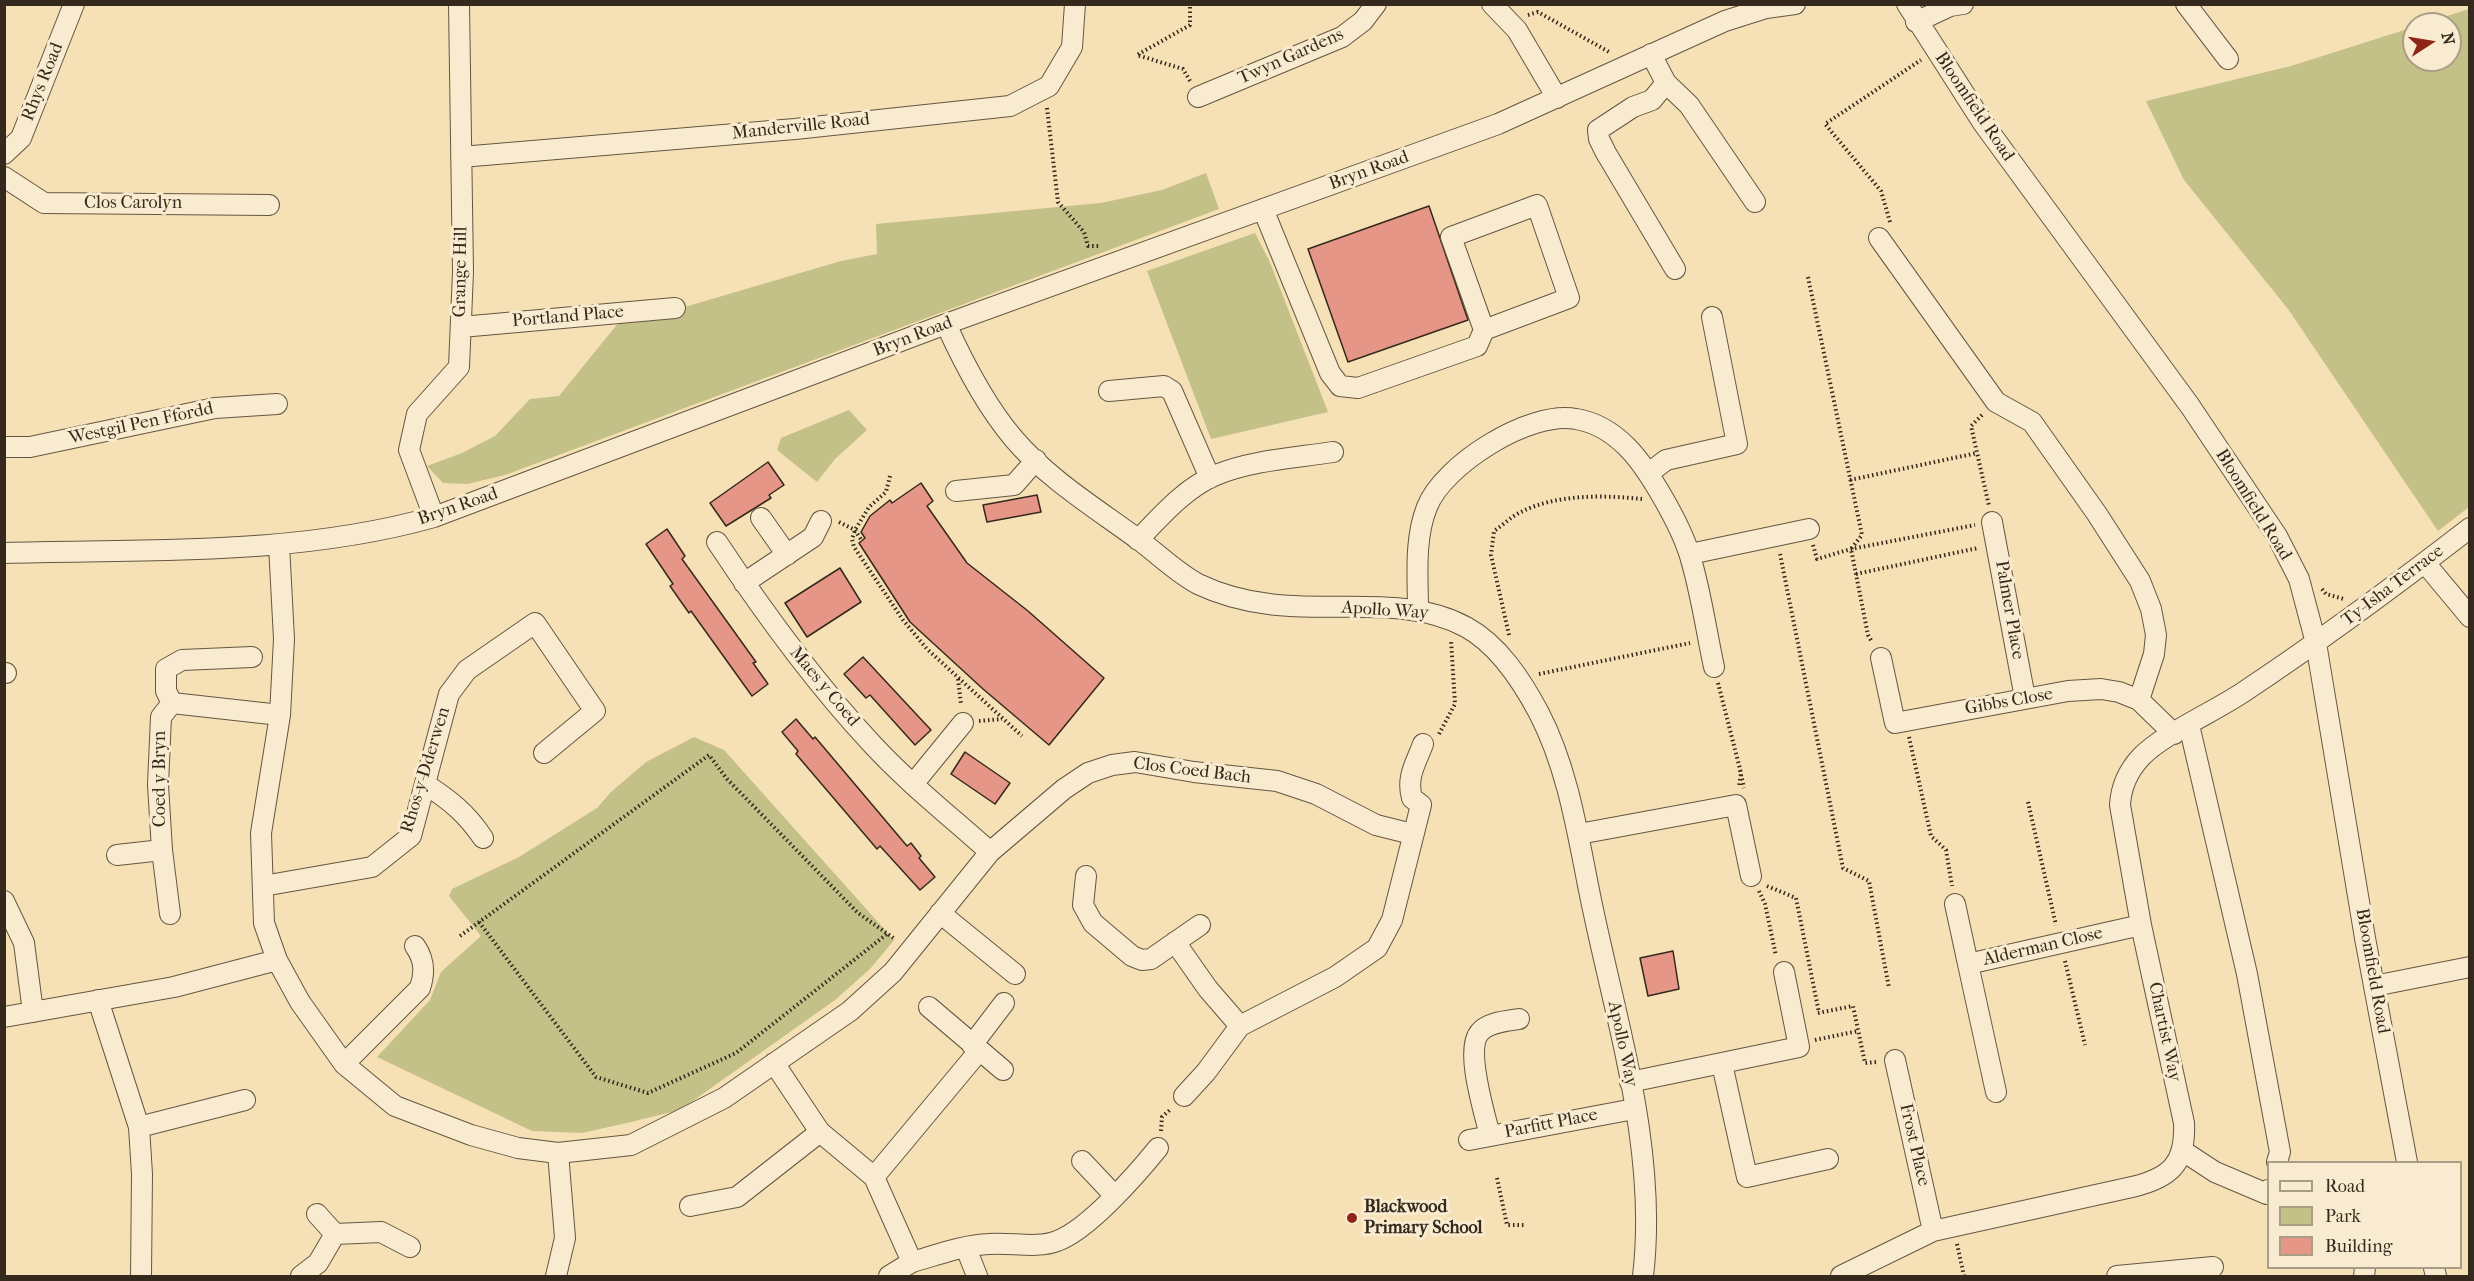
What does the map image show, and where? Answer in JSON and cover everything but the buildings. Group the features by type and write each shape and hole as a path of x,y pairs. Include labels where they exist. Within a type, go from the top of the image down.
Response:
{"street":[{"name":"Rhys Road","path":"4,154 21,138 75,4"},
{"name":"Grange Hill","path":"434,517 409,450 417,414 459,367 463,272 459,4"},
{"name":"Manderville Road","path":"460,157 795,129 1010,106 1049,86 1072,47 1075,4"},
{"name":"Twyn Gardens","path":"1198,97 1342,38 1363,21 1376,4"},
{"path":"1492,4 1509,21 1534,56 1557,98"},
{"path":"1911,13 1963,4"},
{"path":"2186,4 2228,59"},
{"name":"Bryn Road","path":"4,552 279,545 387,530 434,517 946,324 1498,124 1725,21 1766,8 1788,5"},
{"name":"Bloomfield Road","path":"1911,13 1983,123 2190,406 2277,536 2299,579 2316,643 2374,986 2407,1161"},
{"path":"1651,54 1666,83 1689,105 1755,202"},
{"path":"1666,83 1652,100 1633,107 1598,130 1599,139 1606,153 1676,269"},
{"name":"Clos Carolyn","path":"4,177 44,203 269,205"},
{"path":"1263,209 1330,373 1340,386 1363,387 1477,346 1484,330 1451,237 1537,205 1569,298 1484,330"},
{"path":"1879,238 1996,402 2032,422 2140,580 2151,609 2156,635 2154,654 2139,700"},
{"name":"Portland Place","path":"461,327 675,308"},
{"path":"1649,473 1666,460 1737,444 1712,317"},
{"name":"Apollo Way","path":"946,324 965,368 1014,439 1036,460 1196,583 1232,598 1273,605 1418,611 1449,619 1470,629 1496,651 1519,678 1540,715 1556,752 1579,834 1630,1082 1644,1167 1646,1214 1643,1276"},
{"path":"1109,391 1164,386 1172,391 1210,478"},
{"name":"Westgil Pen Ffordd","path":"4,447 30,447 215,408 278,404"},
{"path":"1418,611 1418,560 1427,507 1456,467 1480,450 1542,421 1574,418 1602,427 1627,447 1649,473 1690,555 1714,667"},
{"path":"1138,540 1160,517 1210,478 1238,468 1333,452"},
{"path":"956,492 1014,485 1036,460"},
{"path":"761,518 787,555"},
{"path":"744,583 813,537 828,520"},
{"name":"Palmer Place","path":"1992,522 2025,698"},
{"name":"Ty-Isha Terrace","path":"2316,643 2469,528"},
{"path":"1690,555 1809,529"},
{"name":"Maes y Coed","path":"717,542 787,643 835,703 874,746 990,852"},
{"name":"Clos Coed Bach","path":"279,545 284,639 280,715 261,833 264,923 277,960 300,1002 344,1064 395,1106 471,1136 518,1148 558,1153 631,1145 724,1098 850,1011 893,972 990,852 1064,789 1088,773 1112,765 1135,762 1194,772 1277,781 1316,794 1376,825 1412,834"},
{"path":"2425,563 2469,617"},
{"name":"Rhos-y-Dderwen","path":"263,886 372,867 411,836 449,694 467,670 535,623 595,711 544,753"},
{"name":"Chartist Way","path":"2183,1151 2184,1123 2141,925 2120,805 2121,788 2142,756 2316,643"},
{"path":"252,657 182,660 166,669 166,691 172,703 280,715"},
{"path":"1881,658 1895,723 1905,721"},
{"name":"Gibbs Close","path":"1905,721 2025,698 2068,691 2101,689 2139,700 2182,730"},
{"name":"Coed y Bryn","path":"117,855 162,850 158,785 161,717 172,703"},
{"path":"914,783 963,723"},
{"path":"2182,730 2247,974 2280,1152 2277,1161"},
{"path":"1184,1096 1206,1072 1240,1026 1335,977 1377,948 1392,920 1420,804 1412,798 1409,786 1411,773 1422,748"},
{"path":"425,784 461,808 483,838"},
{"path":"1579,834 1741,799 1758,875"},
{"path":"162,850 170,914"},
{"path":"1086,876 1083,905 1093,923 1132,956 1142,960 1150,959 1200,925"},
{"path":"4,901 24,943 33,1012"},
{"path":"1955,904 1968,964"},
{"path":"940,913 1015,974"},
{"name":"Alderman Close","path":"1996,1092 1968,964 2141,925"},
{"path":"1175,942 1208,989 1240,1026"},
{"path":"344,1064 420,988 424,976 423,961 415,946"},
{"path":"4,1017 174,987 277,960"},
{"path":"2374,986 2469,967"},
{"path":"1630,1082 1799,1047 1784,972"},
{"path":"98,1000 139,1127 142,1174 141,1276"},
{"path":"874,1177 970,1043 1004,1003"},
{"path":"928,1007 1003,1070"},
{"path":"1490,1136 1473,1059 1474,1043 1478,1033 1487,1026 1519,1018"},
{"name":"Frost Place","path":"1895,1060 1933,1231"},
{"path":"774,1063 820,1132 874,1177 912,1262"},
{"path":"1722,1064 1747,1177 1828,1159"},
{"path":"139,1127 245,1100"},
{"name":"Parfitt Place","path":"1468,1140 1634,1109"},
{"path":"690,1206 737,1197 820,1132"},
{"path":"889,1276 912,1262 985,1244 1039,1245 1058,1241 1076,1230 1120,1192 1158,1148"},
{"path":"1841,1276 1933,1231 2153,1182 2169,1173 2183,1151 2237,1183 2267,1194"},
{"path":"556,1276 565,1238 558,1153"},
{"path":"1082,1161 1120,1192"},
{"path":"317,1214 335,1234"},
{"path":"335,1234 381,1232 410,1247"},
{"path":"301,1276 318,1263 335,1234"},
{"path":"966,1248 977,1276"},
{"path":"2117,1276 2213,1267"}],"path":[{"path":"1190,4 1190,25 1137,56 1183,69 1198,97"},
{"path":"1509,21 1538,12 1630,64"},
{"path":"1879,238 1892,227 1881,191 1825,124 1923,58"},
{"path":"1046,101 1058,201 1083,232 1088,246 1110,247"},
{"path":"1808,277 1862,535 1851,549 1868,635 1881,658"},
{"path":"1809,529 1817,559 1851,549 1992,522 1971,426 1996,402"},
{"path":"1850,480 1977,453"},
{"path":"890,476 886,492 869,507 855,530 852,539 855,547 903,620 958,679 1022,736"},
{"path":"1511,645 1491,555 1494,531 1521,512 1556,501 1614,496 1664,502"},
{"path":"828,520 855,530 862,541"},
{"path":"1776,536 1843,868 1869,881 1889,988"},
{"path":"1856,574 1997,545"},
{"path":"1422,748 1428,754 1455,704 1449,619"},
{"path":"1519,678 1708,640"},
{"path":"1714,667 1740,770 1741,799"},
{"path":"958,679 963,723"},
{"path":"1905,721 1931,836 1946,850 1955,904"},
{"path":"460,936 709,755 727,779 858,913 910,950"},
{"path":"1740,770 1741,799"},
{"path":"1758,875 1777,962 1784,972"},
{"path":"1758,875 1767,886 1796,898 1819,1013"},
{"path":"479,922 596,1077 648,1093 736,1053 887,934"},
{"path":"1794,1019 1853,1006 1864,1063 1895,1060"},
{"path":"1798,1043 1858,1031"},
{"path":"1158,1148 1162,1117 1184,1096"},
{"path":"1497,1178 1507,1225 1525,1225"},
{"path":"1958,1244 1964,1276"}],"green space":[{"path":"2469,9 2469,507 2438,531 2288,309 2184,180 2146,101 2291,66 2402,31 2402,72 2462,72 2462,12 2460,12"},
{"path":"1206,173 1219,209 505,475 467,484 443,483 427,466 462,453 495,436 530,399 559,396 624,316 661,314 841,261 877,254 876,224 1101,203 1162,190"},
{"path":"1255,233 1269,260 1328,412 1211,439 1147,271"},
{"path":"849,410 867,430 835,459 817,482 777,450 781,438"},
{"path":"694,737 724,750 894,940 870,969 835,1000 680,1110 582,1133 532,1131 377,1057 430,1000 441,972 481,936 449,896 452,889 519,857 597,808 611,792 646,762"}],"place":[{"name":"Blackwood Primary School","path":"1352,1218"}]}
